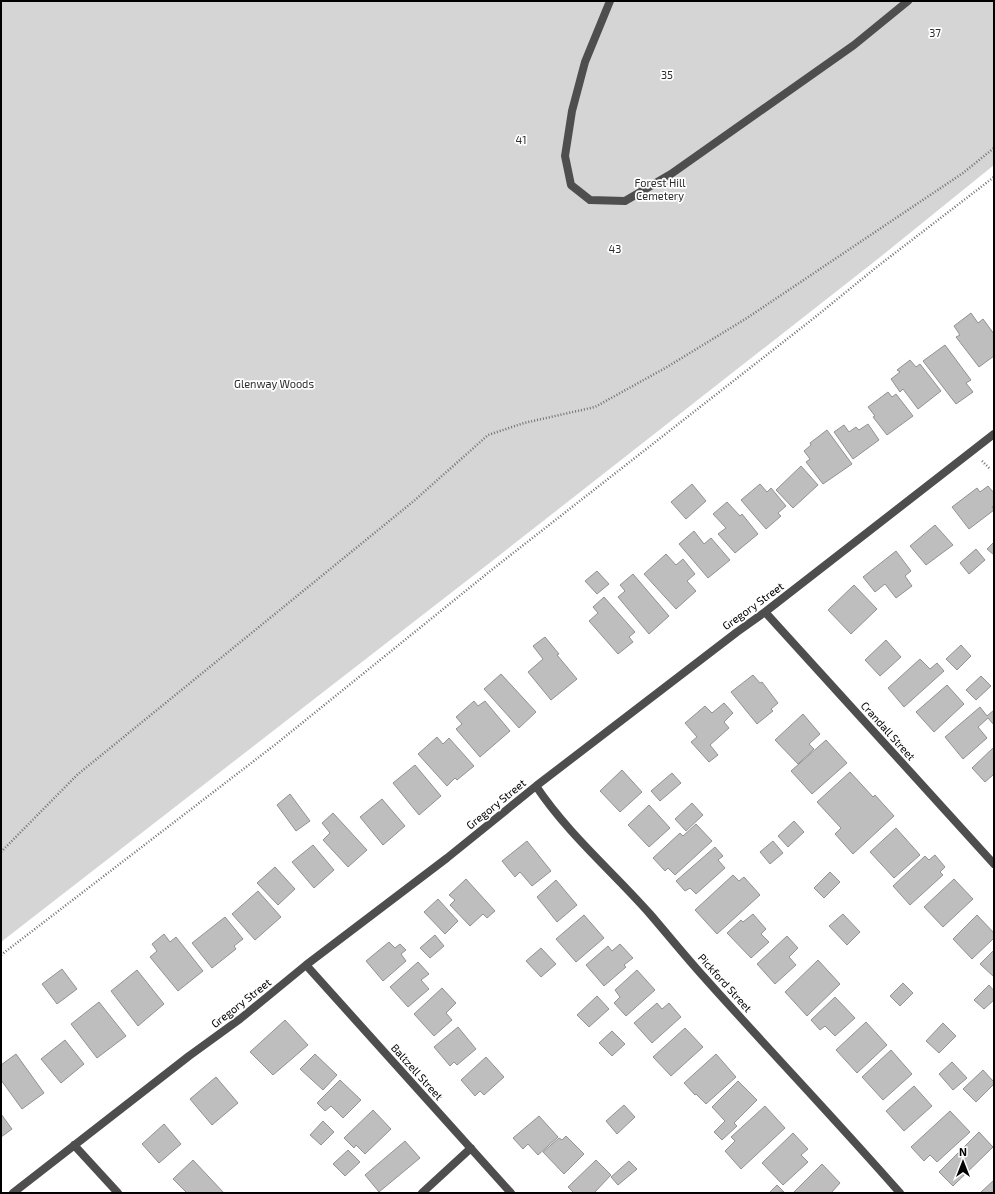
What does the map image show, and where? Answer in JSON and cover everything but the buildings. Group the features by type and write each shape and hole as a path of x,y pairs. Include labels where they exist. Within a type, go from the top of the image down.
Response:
{"street":[{"path":"610,1 585,62 572,111 565,156 571,184 590,200 625,201 671,174 854,45 908,1"},
{"name":"Gregory Street","path":"13,1193 189,1056 240,1019 306,965 447,858 536,786 736,632 766,612 994,434"},
{"name":"Crandall Street","path":"766,612 994,864"},
{"name":"Pickford Street","path":"536,786 550,807 650,914 703,976 841,1126 900,1193"},
{"name":"Baltzell Street","path":"306,965 511,1193"},
{"path":"74,1145 118,1193"},
{"path":"422,1193 471,1148"}],"path":[{"path":"1,852 77,775 415,500 488,435 524,423 595,407 660,371 747,318 963,173 994,148"},
{"path":"1,955 276,744 494,568 814,318 878,266 994,177"}],"green space":[{"name":"Glenway Woods","path":"1,1 994,1 994,165 879,258 496,558 1,942"}],"park label":[{"name":"37","path":"935,33"},
{"name":"35","path":"667,75"},
{"name":"41","path":"521,140"},
{"name":"Forest Hill Cemetery","path":"660,189"},
{"name":"43","path":"615,249"}]}
